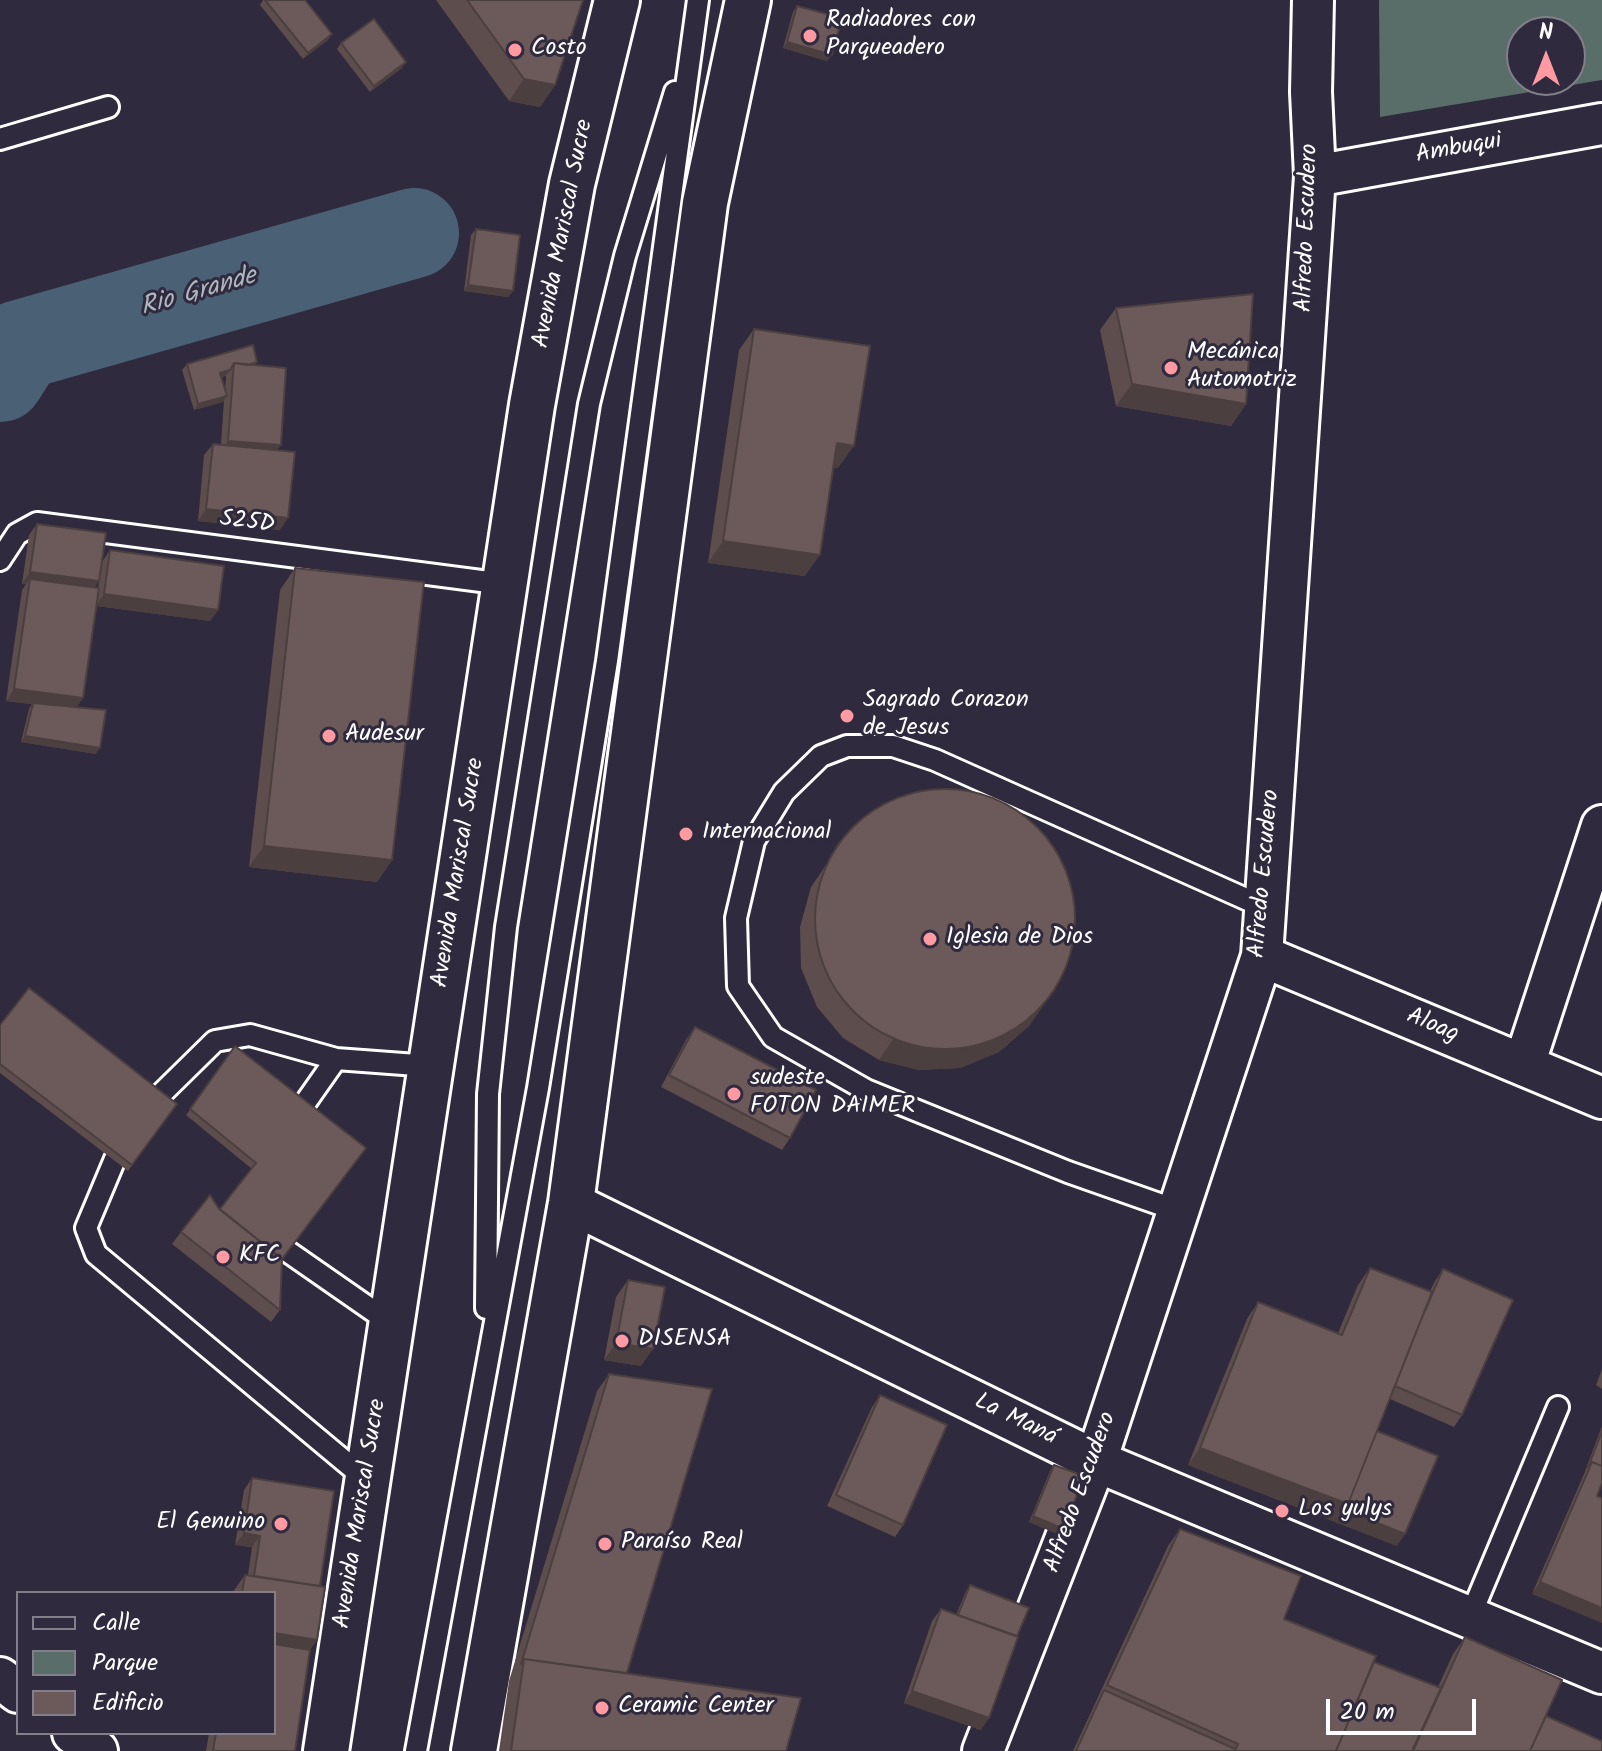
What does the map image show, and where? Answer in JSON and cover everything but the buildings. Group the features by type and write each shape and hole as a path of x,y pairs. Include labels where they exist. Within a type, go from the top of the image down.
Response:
{"main road":[{"name":"Avenida Mariscal Sucre","path":"326,1751 504,584 572,184 617,0"},
{"path":"474,1751 571,1203 705,203 748,0"}],"street":[{"name":"Alfredo Escudero","path":"983,1751 1096,1461 1262,956 1315,176 1311,92 1313,0"},
{"name":"Ambuqui","path":"1315,176 1602,124"},
{"path":"1524,1065 1602,826"},
{"name":"Aloag","path":"1262,956 1602,1098"},
{"name":"La Maná","path":"571,1203 1096,1461 1602,1673"},
{"path":"0,1678 16,1690"},
{"path":"76,1735 97,1751"}],"lane":[{"path":"416,1751 538,1088 607,661 698,0"},
{"path":"486,1360 488,1094 511,896 589,404 625,256 693,31"},
{"path":"0,139 108,107"},
{"name":"S25D","path":"0,560 17,534 37,523 504,584"},
{"path":"1179,1211 1068,1172 866,1090 773,1037 738,986 736,918 754,841 784,792 821,756 847,746 893,746 935,760 1266,908"},
{"path":"158,1097 215,1041 250,1035 336,1059 430,1066"},
{"path":"303,1106 336,1059"},
{"path":"115,1159 86,1228 96,1254 367,1480"},
{"path":"287,1251 392,1324"},
{"path":"1470,1617 1558,1407"}],"green space":[{"path":"1379,0 1602,0 1602,80 1586,83 1586,16 1506,16 1506,96 1380,117"}],"waterway":[{"name":"Rio Grande","path":"0,377 20,345 414,233"}],"place":[{"name":"Radiadores con Parqueadero","path":"810,36"},
{"name":"Costo","path":"515,50"},
{"name":"Mecánica Automotriz","path":"1171,368"},
{"name":"Sagrado Corazon de Jesus","path":"847,716"},
{"name":"Audesur","path":"329,736"},
{"name":"Internacional","path":"686,834"},
{"name":"Iglesia de Dios","path":"930,939"},
{"name":"sudeste FOTON DAIMER","path":"734,1094"},
{"name":"KFC","path":"223,1257"},
{"name":"DISENSA","path":"622,1341"},
{"name":"Los yulys","path":"1282,1511"},
{"name":"El Genuino","path":"281,1524"},
{"name":"Paraíso Real","path":"605,1544"},
{"name":"Ceramic Center","path":"602,1708"}]}
